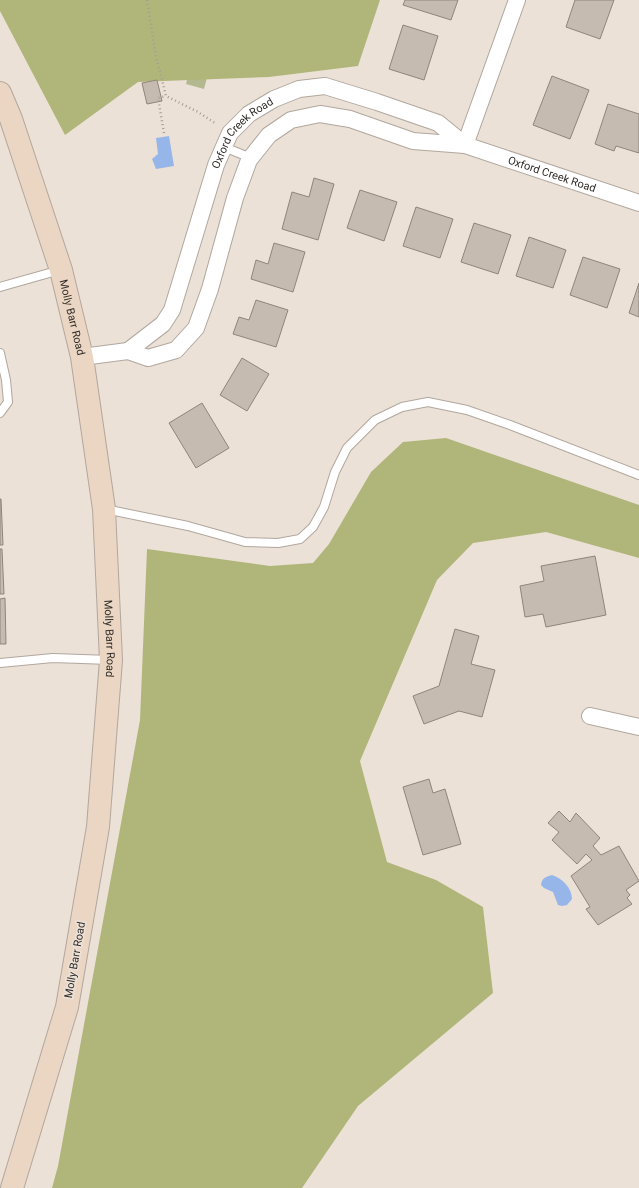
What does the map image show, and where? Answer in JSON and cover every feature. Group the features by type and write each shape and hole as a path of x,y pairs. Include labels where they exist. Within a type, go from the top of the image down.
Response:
{"main road":[{"name":"Molly Barr Road","path":"0,92 11,119 60,270 82,357 104,509 111,660 98,827 66,1007 12,1188"}],"street":[{"path":"465,145 517,0"},
{"name":"Oxford Creek Road","path":"128,351 164,324 172,310 216,165 227,140 249,114 274,99 299,89 324,86 438,123 465,145"},
{"name":"Oxford Creek Road","path":"82,357 128,351 148,358 176,350 196,328 210,289 235,198 251,158 269,135 291,120 320,114 350,119 413,141 465,145 639,202"},
{"path":"590,716 639,727"}],"lane":[{"path":"227,140 251,158"},
{"path":"0,287 60,270"},
{"path":"0,352 6,380 8,402 0,413"},
{"path":"104,509 188,526 245,542 278,543 300,539 313,527 324,507 335,472 347,448 375,420 402,407 428,402 474,412 639,475"},
{"path":"0,663 53,658 111,660"}],"path":[{"path":"147,0 156,56 166,96"},
{"path":"164,133 158,98 166,96 198,112 227,140"}],"green space":[{"path":"0,0 380,0 358,66 269,77 138,82 65,135 0,11"},
{"path":"192,62 210,67 204,89 186,84"},
{"path":"446,438 639,505 639,558 546,532 473,543 437,580 360,761 387,862 436,880 483,907 493,993 358,1106 302,1188 52,1188 58,1166 140,720 147,549 270,566 313,563 329,544 371,472 403,442"}],"water":[{"path":"169,136 174,166 156,169 152,159 158,154 156,138"},
{"path":"552,875 563,881 572,895 572,899 567,905 558,905 553,892 541,885 544,878"}],"building":[{"path":"405,0 458,0 451,20 403,5"},
{"path":"575,0 614,0 600,39 566,27"},
{"path":"403,25 438,36 424,80 389,69"},
{"path":"552,76 589,90 570,139 533,125"},
{"path":"157,80 162,101 147,104 142,83"},
{"path":"608,104 639,114 639,153 616,146 614,151 595,144"},
{"path":"314,178 334,184 318,240 282,229 292,192 309,197"},
{"path":"360,190 397,202 384,241 347,228"},
{"path":"416,207 453,219 440,258 403,246"},
{"path":"474,223 511,235 498,274 461,262"},
{"path":"529,237 566,250 553,288 516,276"},
{"path":"274,243 305,252 293,292 251,279 256,260 268,264"},
{"path":"583,257 620,269 607,308 570,295"},
{"path":"639,283 639,317 629,313"},
{"path":"256,300 288,310 276,347 233,334 239,317 249,320"},
{"path":"242,358 269,374 247,411 220,395"},
{"path":"202,403 229,448 196,468 169,423"},
{"path":"1,499 3,545 0,545"},
{"path":"0,549 2,549 4,594 0,594"},
{"path":"595,556 606,615 546,627 543,614 525,617 520,586 544,581 541,566"},
{"path":"5,598 6,644 0,644 0,599"},
{"path":"455,629 479,636 471,664 495,670 482,717 459,711 424,724 413,696 439,686"},
{"path":"429,779 433,793 445,789 461,844 423,855 403,787"},
{"path":"559,811 570,822 576,813 600,838 593,846 601,855 619,846 639,881 626,890 630,895 627,898 632,904 598,925 586,909 590,907 571,876 592,860 586,854 577,864 552,840 559,832 548,823"}]}
